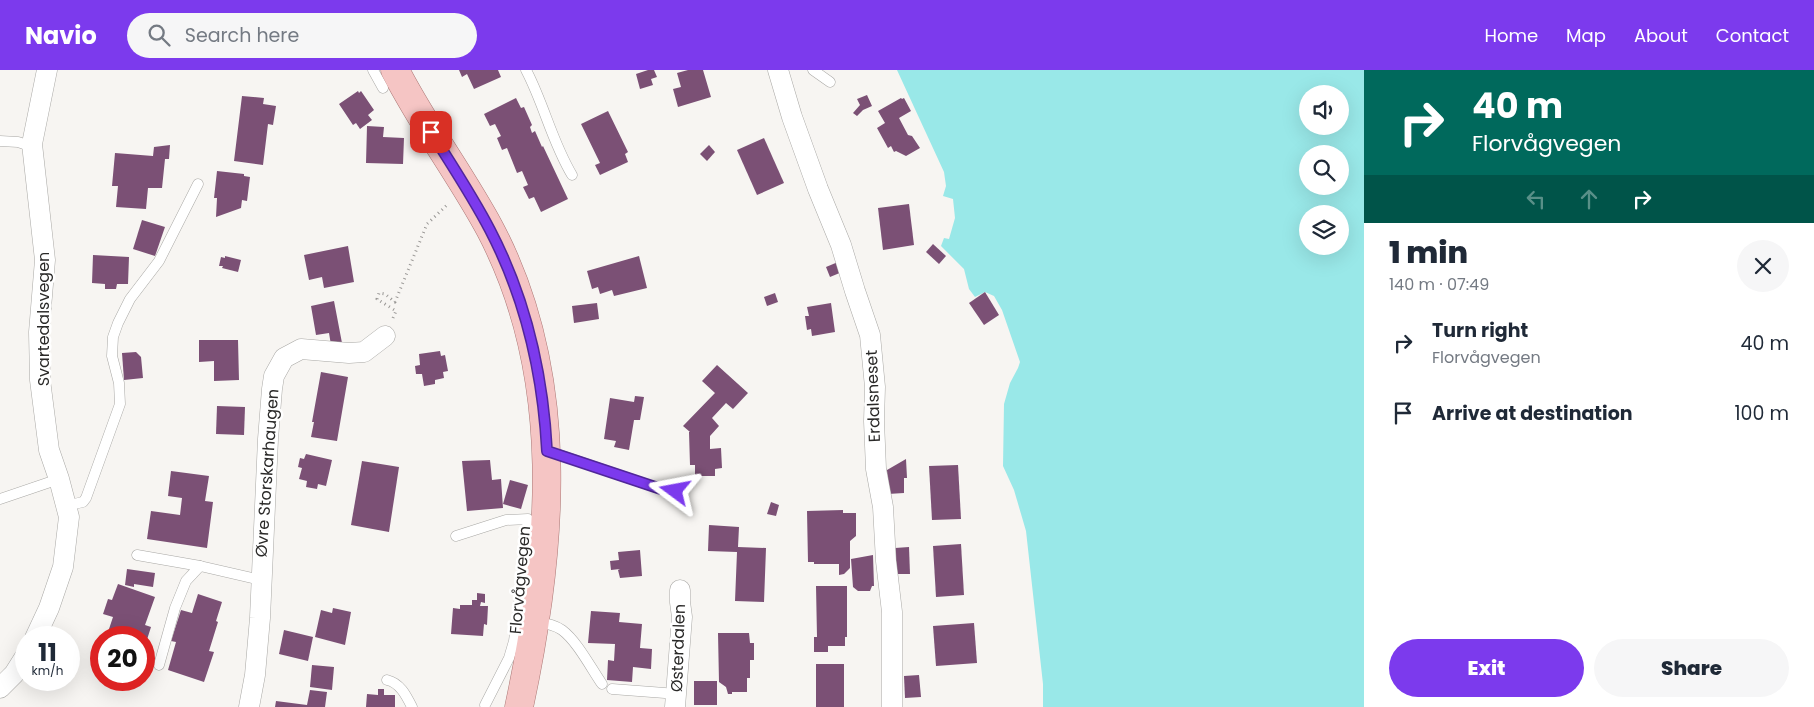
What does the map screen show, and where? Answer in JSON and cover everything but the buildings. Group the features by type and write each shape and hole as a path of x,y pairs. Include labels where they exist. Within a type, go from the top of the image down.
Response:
{"main road":[{"name":"Florvågvegen","path":"389,79 490,229 524,314 537,366 543,403 547,451 546,518 535,622 519,707"}],"street":[{"name":"Svartedalsvegen","path":"41,626 50,608 63,567 69,517 49,450 40,380 39,332 45,260 32,144 36,118 48,70"},
{"name":"Erdalsneset","path":"778,70 792,117 818,189 841,244 870,335 876,387 874,421 876,469 883,507 886,561 892,612 892,707"},
{"name":"Øvre Storskarhaugen","path":"249,707 255,675 260,618 272,389 278,366 284,358 301,349 349,353 364,352 384,336"},
{"name":"Østerdalen","path":"676,702 682,617 680,590"},
{"path":"0,688 15,672"}],"lane":[{"path":"372,70 389,79"},
{"path":"526,70 536,88 563,161 572,175"},
{"path":"813,70 830,82"},
{"path":"0,141 18,142 33,147"},
{"path":"66,502 74,504 83,502 86,498 120,404 119,383 112,356 113,337 118,323 130,299 159,261 198,184"},
{"path":"547,451 661,489 675,491"},
{"path":"0,499 59,479"},
{"name":"Florvågvegen","path":"456,536 506,520 528,519 514,641 509,658 487,706"},
{"name":"Øvre Storskarhaugen","path":"138,555 200,566 261,580"},
{"path":"159,665 175,608 186,581 200,566"},
{"path":"535,622 545,622 563,631 602,684"},
{"path":"387,680 401,688 412,707"},
{"path":"612,689 665,693 676,702"}],"path":[{"path":"384,336 396,311 377,299 379,293 385,294 395,302 428,224 447,204"}],"water":[{"path":"897,70 1364,70 1364,707 1043,707 1043,684 1026,531 1014,490 1003,466 1004,404 1010,383 1020,362 1002,310 994,296 985,292 975,297 969,289 964,269 941,246 944,238 949,239 955,218 953,199 943,196 946,186 944,172"}],"route":[{"path":"431,132 490,229 517,293 532,341 537,366 546,428 547,451 661,489 675,491"}]}
